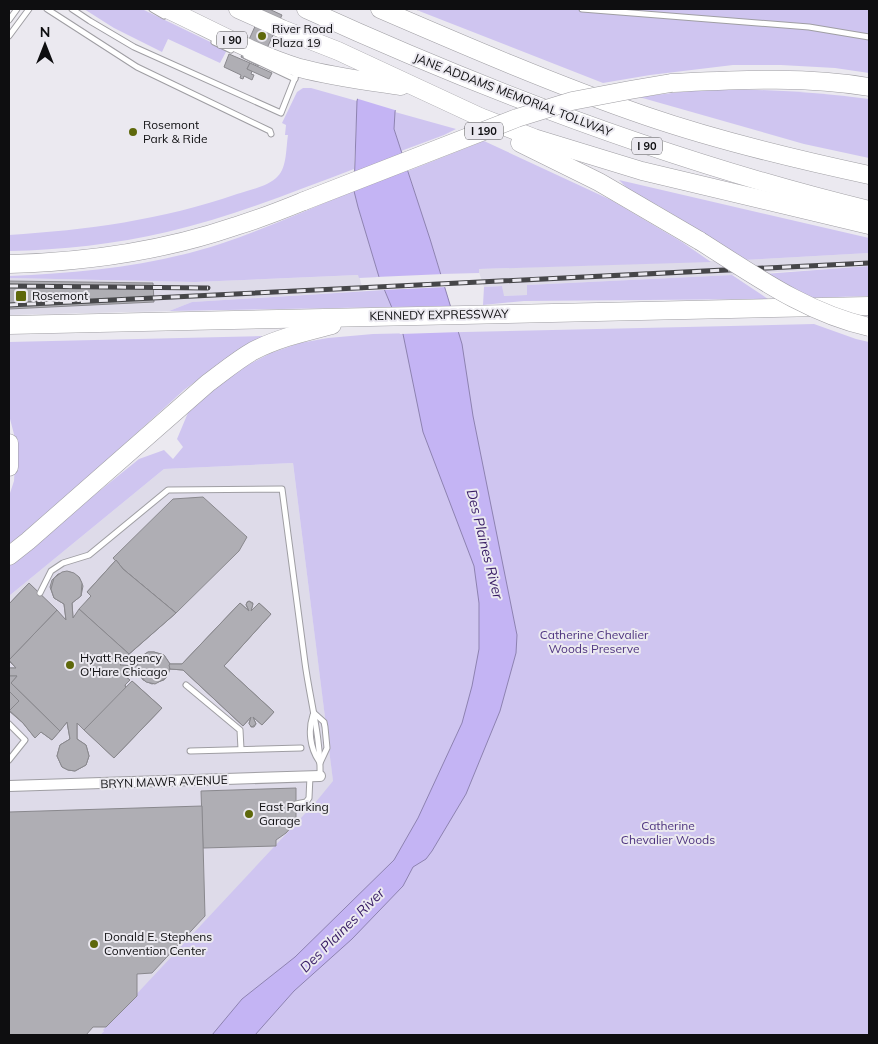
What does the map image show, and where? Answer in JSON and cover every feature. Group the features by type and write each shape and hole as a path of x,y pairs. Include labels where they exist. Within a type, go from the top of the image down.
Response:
{"highway":[{"name":"I 90","path":"238,9 311,40"},
{"name":"I 90","path":"256,9 283,22 311,40"},
{"name":"JANE ADDAMS MEMORIAL TOLLWAY","path":"306,9 431,64 622,138 732,173 869,210"},
{"name":"I 90","path":"380,9 548,80 647,116 754,148 869,175"},
{"name":"I 90","path":"169,14 274,59 297,73 331,75 424,90"},
{"name":"JANE ADDAMS MEMORIAL TOLLWAY","path":"311,40 480,117 534,138 642,171 869,225"},
{"name":"I 190","path":"9,264 42,264 151,249 237,226 517,118 572,102 630,90 671,83 768,79 869,87"},
{"path":"480,117 517,142 600,182 804,305 835,318 869,327"},
{"name":"KENNEDY EXPRESSWAY","path":"9,325 869,306"},
{"path":"9,556 208,383 234,364 254,351 297,334 367,317"},
{"path":"9,444 9,467"}],"street":[{"name":"BRYN MAWR AVENUE","path":"9,786 315,776"}],"lane":[{"path":"9,20 17,9"},
{"path":"9,36 29,9"},
{"path":"46,9 137,68 270,131 271,134"},
{"path":"72,9 134,47 280,113 297,73 206,37"},
{"path":"152,9 169,14"},
{"path":"582,9 809,27 869,37"},
{"path":"40,593 51,571 63,563 89,555 168,490 282,488 305,665 314,712 310,725 313,752 320,764"},
{"path":"186,685 240,730 241,749"},
{"path":"296,804 306,802 309,798 315,776 328,748 324,722 314,712"},
{"path":"9,724 25,740 9,760"},
{"path":"190,751 301,748"}],"shaded area":[{"path":"869,253 869,266 527,285 527,295 503,296 502,286 484,287 478,269 744,260"},
{"path":"359,275 363,291 192,302 169,311 9,315 9,278 195,282"},
{"path":"293,463 333,780 343,781 100,1035 9,1035 9,596 164,469"}],"green space":[{"path":"84,9 142,9 227,50 220,63 168,39 162,52 114,28"},
{"path":"414,9 869,9 869,73 835,68 733,65 603,83"},
{"path":"303,88 311,88 357,101 354,169 238,212 167,232 88,246 9,251 9,235 96,227 152,217 209,203 270,182 281,172 285,162 288,135 285,135 286,125 282,123 297,92"},
{"path":"706,89 788,91 869,99 869,158 804,144 639,97"},
{"path":"395,112 456,129 401,151 394,129"},
{"path":"484,141 611,200 682,242 711,262 479,269 479,273 441,274 408,171"},
{"path":"619,180 869,238 869,253 744,260 659,206 631,192"},
{"path":"354,191 379,277 359,278 358,275 195,282 9,278 9,276 117,267 197,251 256,231"},
{"path":"869,266 869,296 805,298 764,274"},
{"path":"732,275 768,299 524,301 483,305 484,287 502,286 504,296 527,295 527,285"},
{"path":"384,290 392,307 169,311 192,302"},
{"name":"Catherine Chevalier Woods","path":"814,324 869,342 869,1035 100,1035 315,803 333,781 293,463 164,469 9,596 9,564 139,459 164,450 173,459 183,447 177,439 190,408 240,369 271,353 300,343 328,338 373,334"},
{"path":"262,336 263,339 233,354 184,390 41,520 9,544 9,496 14,481 16,442 9,415 9,342"}],"water":[{"name":"Des Plaines River","path":"379,9 418,9 395,112 394,129 462,344 473,416 517,635 516,653 500,711 466,794 426,859 413,867 403,886 352,939 294,991 255,1035 212,1035 242,999 295,957 394,860 418,818 462,723 479,649 479,603 474,566 423,432 403,334 379,277 354,191 357,101"}],"pier":[{"path":"377,9 414,9 420,11 398,111 355,98"},
{"path":"444,274 447,287 382,290 376,277"},
{"path":"453,306 461,332 400,334 389,307"}],"building":[{"name":"River Road Plaza 19","path":"263,9 269,9 282,15 259,66 241,57"},
{"name":"River Road Plaza 19","path":"229,54 250,63 247,69 252,71 251,74 254,75 252,80 244,76 243,79 240,78 241,75 224,67"},
{"path":"250,63 272,73 269,79 247,69"},
{"path":"9,281 153,283 154,302 9,309"},
{"path":"203,497 247,537 239,551 176,613 123,569 113,558 173,499"},
{"name":"Hyatt Regency O'Hare Chicago","path":"116,560 123,569 176,613 127,656 120,665 137,666 142,656 148,652 164,655 170,664 182,664 240,603 249,611 246,605 247,602 253,603 251,611 259,603 271,614 224,666 274,712 262,725 253,717 256,724 254,727 251,727 249,723 251,717 243,726 183,670 170,669 164,680 152,684 143,680 138,673 121,673 130,680 125,685 126,689 132,681 162,708 114,758 77,723 77,739 86,745 89,756 86,765 75,771 62,767 57,756 60,745 70,739 67,722 52,740 41,732 35,738 23,723 9,711 9,668 16,668 9,661 9,604 29,583 66,620 64,604 54,598 50,587 52,580 58,574 70,572 79,577 83,586 81,596 72,603 73,618 91,596 87,592"},
{"path":"116,560 123,569 176,613 129,654 79,609 91,596 87,592"},
{"path":"62,572 74,573 82,583 81,596 72,603 73,618 79,609 129,654 120,665 137,666 142,656 148,652 164,655 170,664 166,678 155,684 146,682 138,673 121,673 130,680 125,685 126,689 84,730 77,723 77,739 86,745 89,756 86,765 75,771 62,767 57,756 60,745 70,739 67,722 60,731 11,683 17,676 9,676 9,668 16,668 9,660 57,610 66,620 64,604 54,598 51,589 54,578"},
{"path":"29,583 57,610 9,660 9,604"},
{"path":"249,601 253,604 251,611 259,603 271,614 224,666 274,712 262,725 253,717 256,724 252,727 249,724 251,717 243,726 183,670 170,669 169,665 182,664 240,603 249,611 246,604"},
{"path":"9,676 17,676 11,683 60,731 52,740 41,732 35,738 9,710 19,701 9,691"},
{"path":"132,681 162,708 114,758 84,730"},
{"path":"9,691 19,701 9,711"},
{"name":"East Parking Garage","path":"296,788 296,822 276,840 276,846 203,848 201,791"},
{"name":"Donald E. Stephens Convention Center","path":"202,806 205,916 152,973 137,974 137,996 106,1027 93,1027 86,1035 9,1035 9,812"}],"railway":[{"path":"9,305 869,263"},
{"path":"9,286 208,288"}],"place":[{"name":"River Road Plaza 19","path":"262,36"},
{"name":"Rosemont Park & Ride","path":"133,132"},
{"name":"Rosemont","path":"21,296"},
{"name":"Hyatt Regency O'Hare Chicago","path":"70,665"},
{"name":"East Parking Garage","path":"249,814"},
{"name":"Donald E. Stephens Convention Center","path":"94,944"}],"park label":[{"name":"Catherine Chevalier Woods Preserve","path":"594,642"}]}
